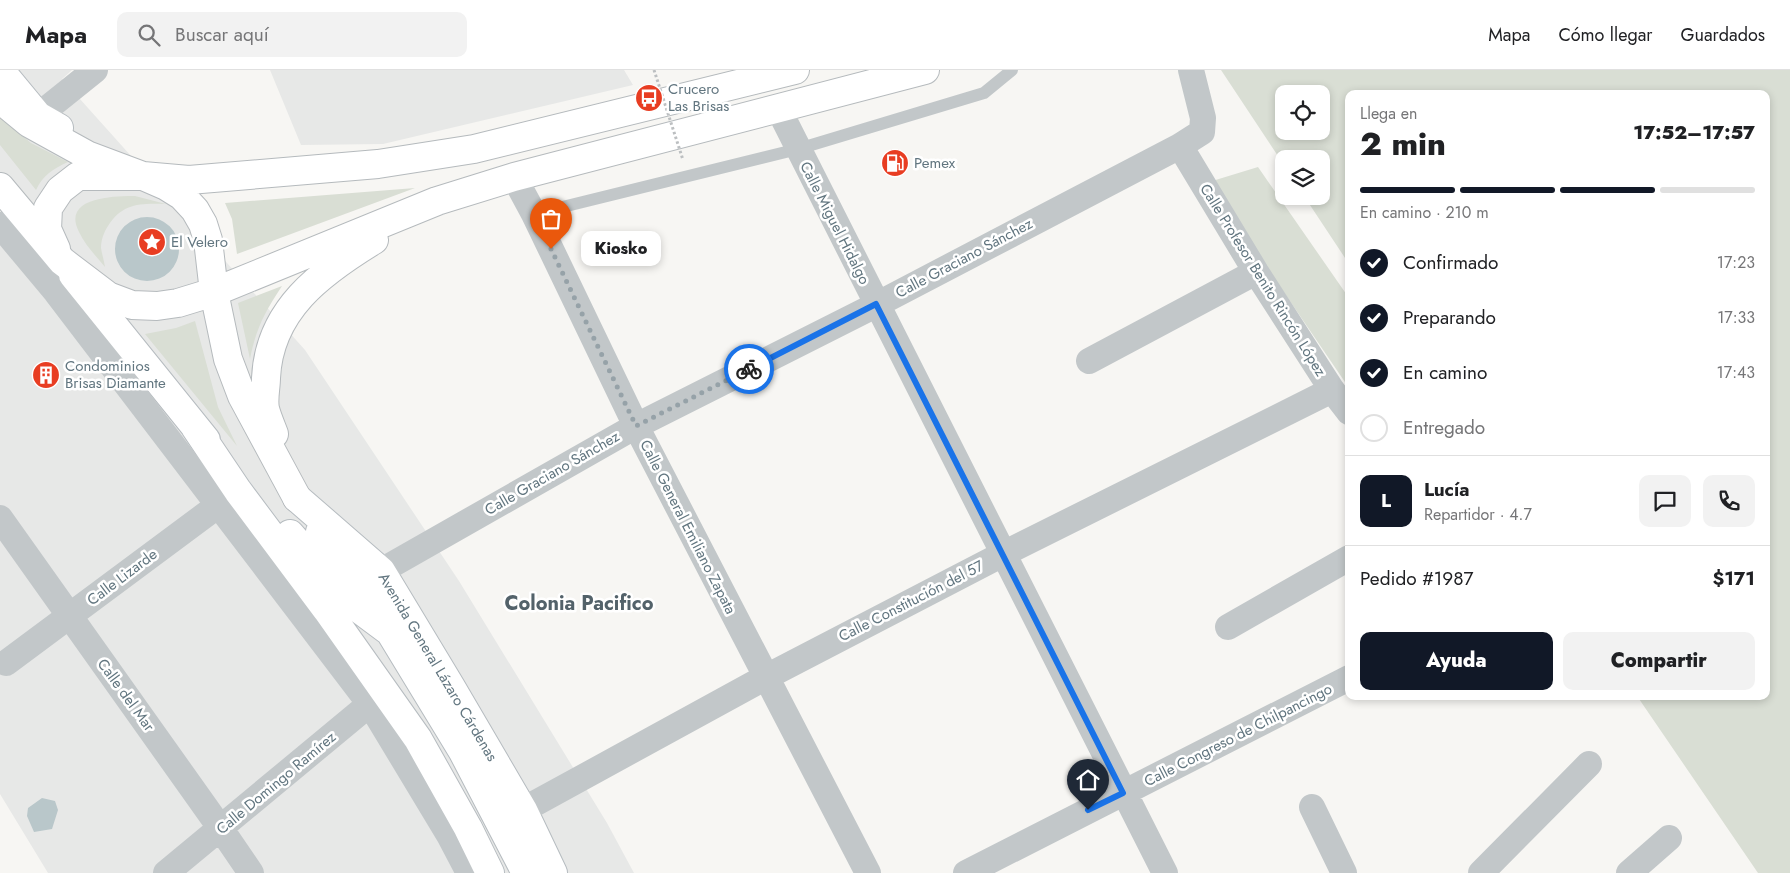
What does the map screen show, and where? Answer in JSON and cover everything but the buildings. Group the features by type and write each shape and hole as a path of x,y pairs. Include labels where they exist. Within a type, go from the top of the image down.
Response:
{"main road":[{"path":"0,70 34,120"},
{"path":"62,261 47,229 48,208 60,190 78,176 143,176 189,180 378,164 474,149 795,70"},
{"path":"0,187 62,261 108,296 132,304 157,306 178,303 214,292 437,202 514,177 925,70"},
{"path":"0,99 87,155 166,186 182,196 195,210 203,224 208,240 214,292 228,359 242,396 297,498"},
{"path":"297,498 265,407 267,360 276,330 291,306 318,278 352,253 437,202"},
{"name":"Avenida General Lázaro Cárdenas","path":"62,261 195,427 351,603 390,632"},
{"name":"Avenida General Lázaro Cárdenas","path":"195,427 229,498 327,610 377,698 418,739 468,828 490,873"},
{"name":"Avenida General Lázaro Cárdenas","path":"297,498 381,571 452,687 523,810 554,873"},
{"name":"Avenida General Lázaro Cárdenas","path":"297,498 390,632 463,752 526,873"}],"street":[{"path":"34,120 95,70"},
{"name":"Calle Graciano Sánchez","path":"381,571 636,426 1180,146 1202,132 1203,118 1191,70"},
{"name":"Calle Miguel Hidalgo","path":"778,108 1165,873"},
{"name":"Calle Profesor Benito Rincón López","path":"1180,146 1256,272 1332,390 1345,407"},
{"name":"Calle General Emiliano Zapata","path":"514,177 534,214 636,426 868,873"},
{"path":"0,224 229,498"},
{"path":"1089,361 1256,272"},
{"name":"Calle Constitución del 57","path":"523,810 766,677 1003,554 1332,390"},
{"name":"Calle Lizarde","path":"6,663 229,498"},
{"name":"Calle del Mar","path":"0,518 251,873"},
{"path":"1228,627 1345,560"},
{"name":"Calle Congreso de Chilpancingo","path":"966,873 1345,680"},
{"path":"377,698 469,873"},
{"name":"Calle Domingo Ramírez","path":"166,873 377,698"},
{"path":"1481,873 1589,764"},
{"path":"1312,808 1344,873"},
{"path":"1628,873 1669,838"}],"lane":[{"path":"534,214 798,149 984,93 1012,70"}],"path":[{"path":"654,70 683,160"}],"shaded area":[{"path":"0,70 72,70 62,79 305,350 459,581 607,823 634,873 48,873 0,794"},
{"path":"270,70 624,70 633,85 383,144 301,145"},
{"path":"1221,70 1790,70 1790,873 1758,873 1640,700 1770,700 1770,90 1345,90 1345,258 1310,205 1330,205 1330,150 1275,151"},
{"path":"0,117 31,143 68,162 49,173 36,190 0,145"},
{"path":"1258,167 1275,191 1275,205 1284,205 1345,292 1345,382 1209,182"},
{"path":"415,188 237,254 232,219 225,203"},
{"path":"135,196 166,204 140,204 126,209 113,218 103,236 101,248 105,267 81,237 75,220 77,212 83,205 92,201 103,198"},
{"path":"147,217 159,220 170,226 176,237 179,249 176,261 170,272 159,278 147,281 135,278 124,272 118,261 115,249 118,237 124,226 135,220"},
{"path":"282,286 262,321 255,338 250,359 238,303"},
{"path":"195,321 218,407 237,446 145,334 176,328"},
{"path":"42,798 55,801 58,810 52,829 34,832 27,816 28,808"}],"way so far":[{"path":"551,249 636,426 749,369"}],"place":[{"name":"Crucero Las Brisas","path":"649,98"},
{"name":"Pemex","path":"895,163"},
{"name":"El Velero","path":"152,242"},
{"name":"Kiosko","path":"551,249"},
{"name":"Condominios Brisas Diamante","path":"46,375"}],"district":[{"name":"Colonia Pacifico","path":"579,603"}],"route":[{"path":"749,369 876,304 1123,793 1088,810"}]}
